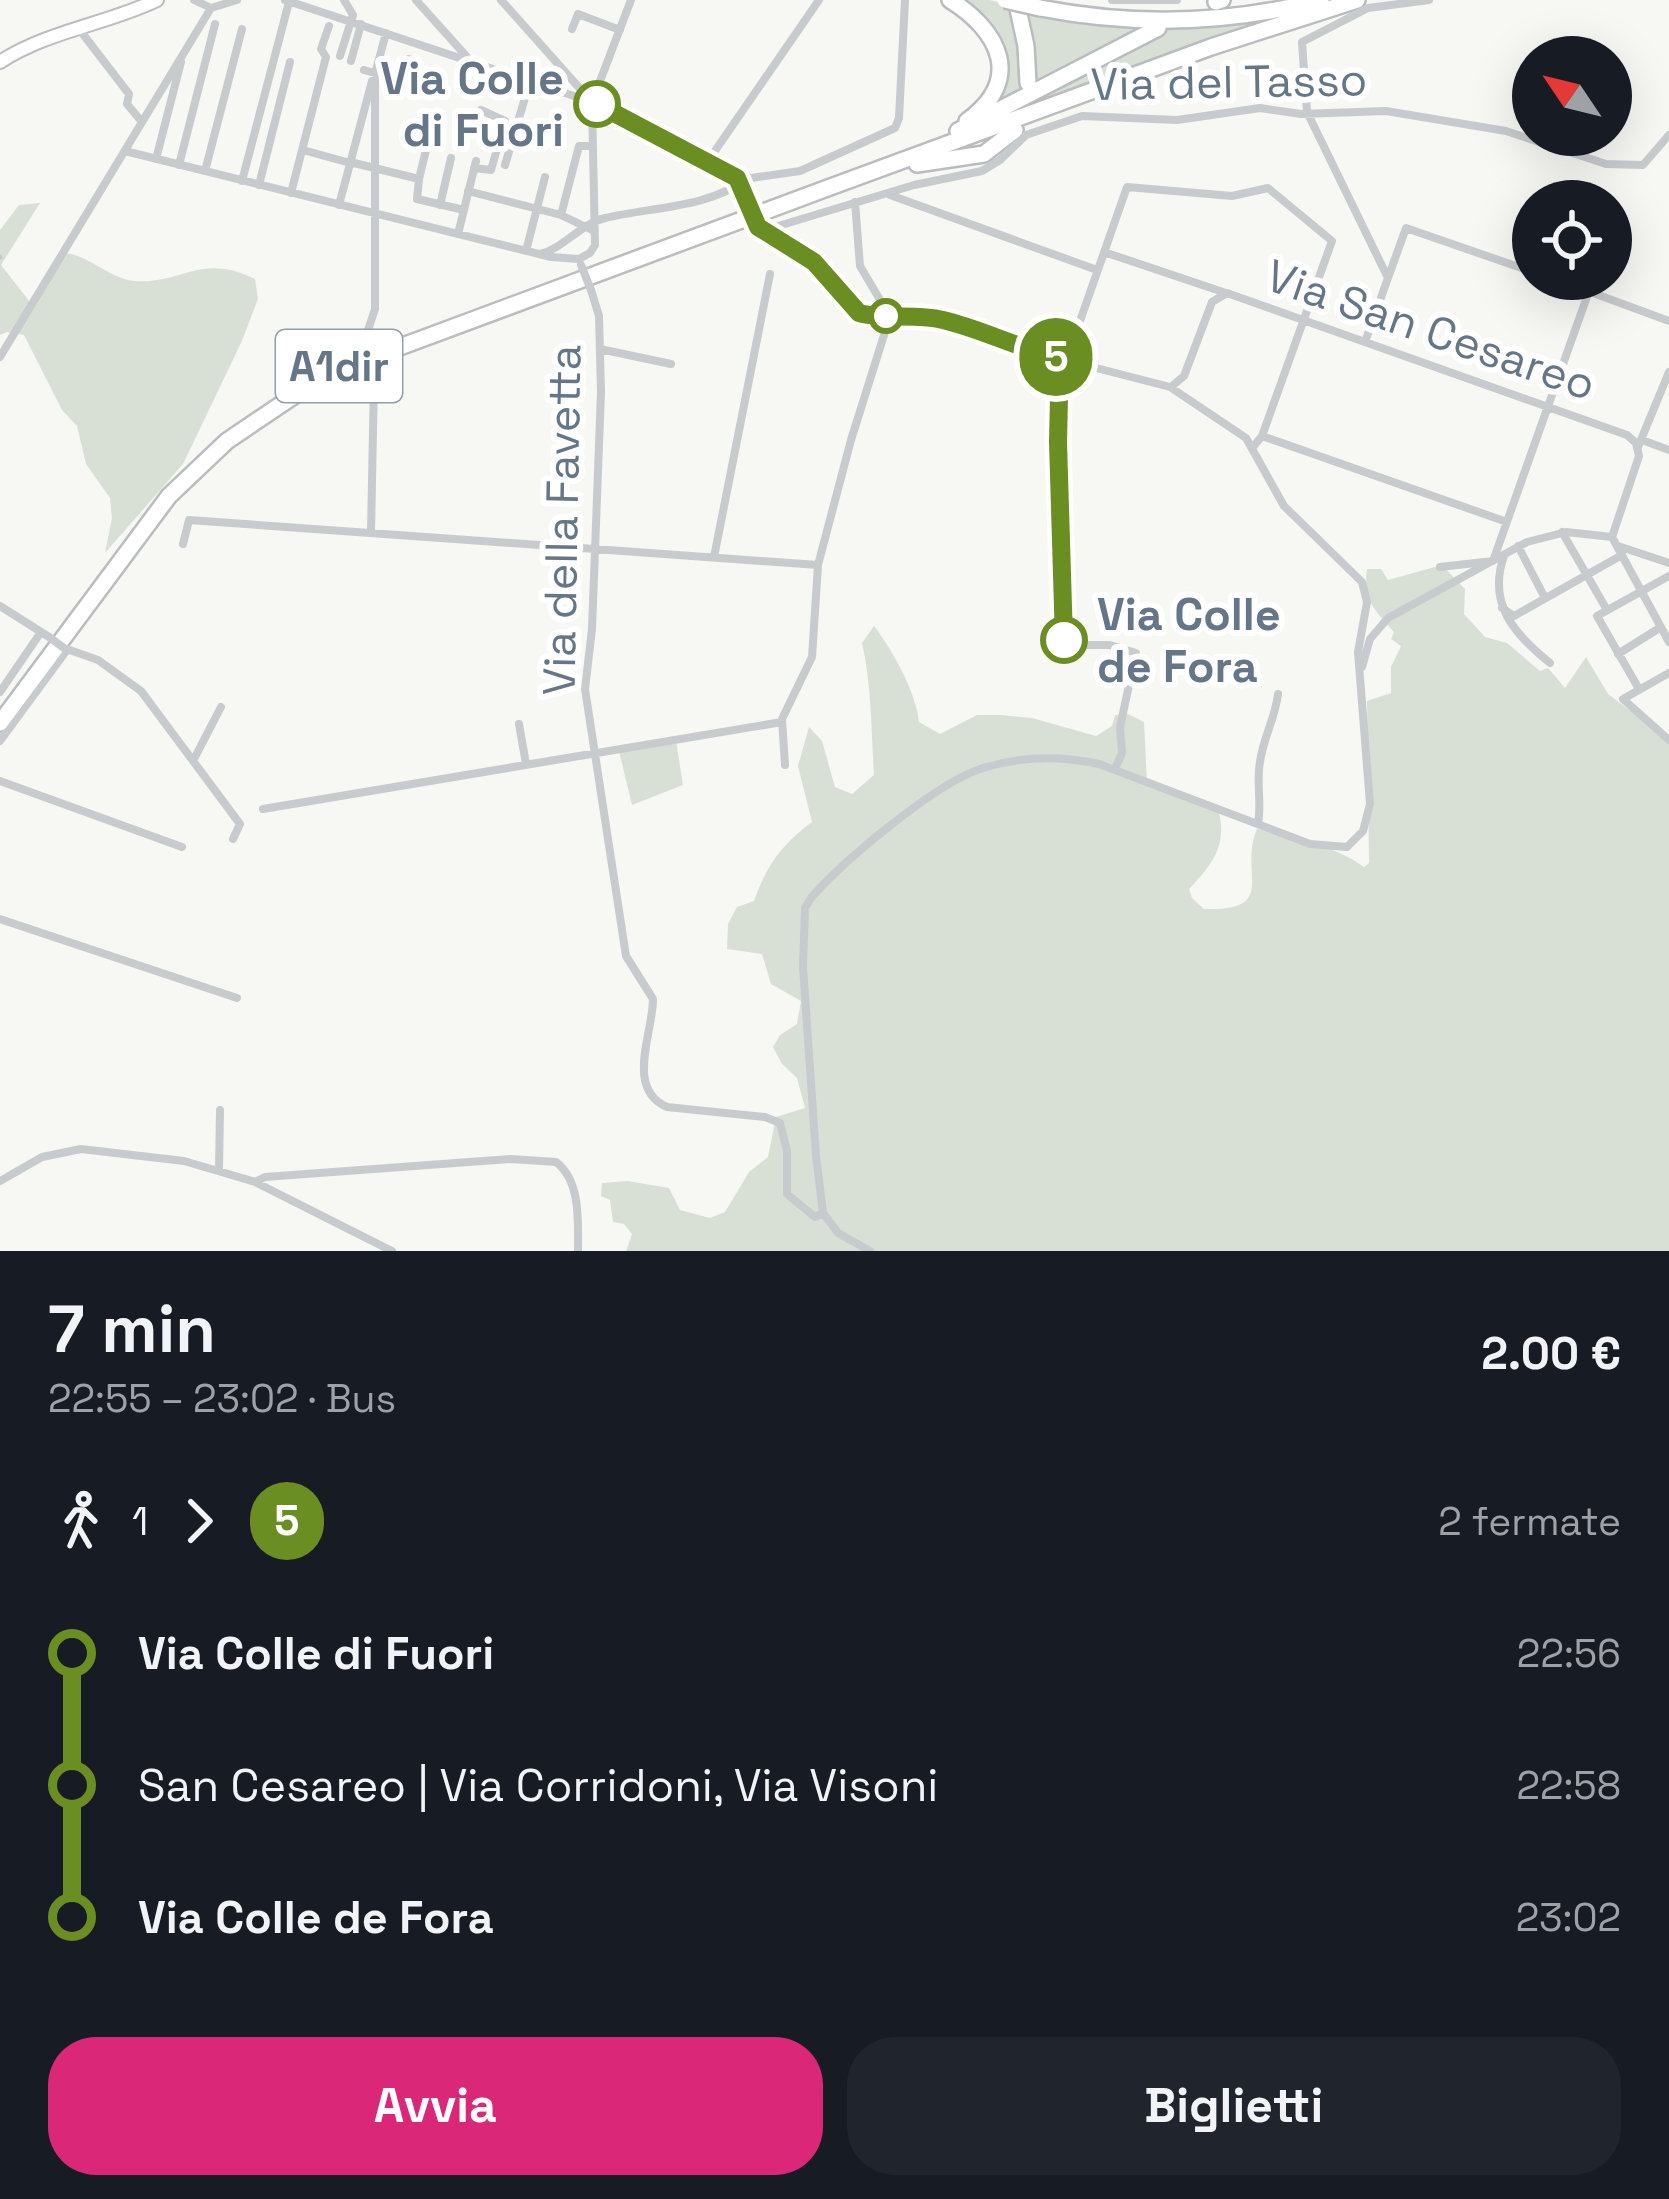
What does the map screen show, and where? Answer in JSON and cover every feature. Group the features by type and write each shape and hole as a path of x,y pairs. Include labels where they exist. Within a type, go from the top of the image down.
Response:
{"highway":[{"path":"928,145 986,104 998,82 999,59 984,26 950,0"},
{"path":"1005,0 1181,13 1290,0"},
{"path":"1016,0 1027,49 1028,83"},
{"path":"1042,4 1124,20 1213,19 1321,0"},
{"name":"A1dir","path":"0,719 165,501 212,454 272,408 367,360 1210,47 1357,0"},
{"name":"A1dir","path":"0,719 158,502 226,436 291,391 380,349 928,145 1158,28"},
{"path":"862,176 981,155 1015,130"}],"main road":[{"path":"3,57 158,0"}],"street":[{"path":"194,0 212,8"},
{"path":"0,357 212,8 237,0"},
{"path":"344,0 357,23 351,61"},
{"path":"416,0 470,61"},
{"path":"501,0 592,102"},
{"path":"572,28 584,0"},
{"path":"125,151 580,262 592,250 594,226 592,102 630,2 617,0"},
{"path":"708,161 819,0"},
{"path":"538,254 610,219 688,203 735,183 813,167 895,128 905,0"},
{"path":"1112,0 1177,0"},
{"path":"1388,278 1308,114 1304,39 1368,8 1429,0"},
{"path":"242,181 287,1 592,102 708,161 735,183 749,209"},
{"path":"578,14 620,30"},
{"path":"340,56 357,23"},
{"path":"179,165 215,24"},
{"path":"291,193 326,56 321,50 328,26"},
{"path":"79,29 129,94 126,103 142,122"},
{"path":"206,171 242,29"},
{"path":"339,205 386,33"},
{"path":"157,159 183,54"},
{"path":"364,70 403,81 409,59"},
{"path":"259,185 290,62"},
{"path":"365,352 375,309 376,74"},
{"path":"505,165 530,81"},
{"name":"Via del Tasso","path":"763,231 855,202 982,171 1027,134 1078,116 1174,121 1258,108 1308,114 1372,110 1508,131 1606,164 1641,166 1669,135"},
{"path":"458,234 475,165 491,170 505,121 481,110"},
{"path":"561,215 579,146 593,146"},
{"path":"303,150 419,179"},
{"path":"426,151 416,198 464,210"},
{"path":"440,205 451,158"},
{"path":"526,251 545,177"},
{"path":"1115,770 1122,752 1120,727 1136,654 1110,645 1068,644 1063,634 1058,420 1068,359 1127,187 1232,196 1268,188 1331,242 1262,436 1253,447"},
{"path":"468,191 594,226 610,219"},
{"path":"886,194 1097,270"},
{"path":"784,765 782,722 788,700 812,657 818,565 850,440 890,316 861,268 855,202"},
{"path":"754,222 814,262 855,311 949,321 1170,386 1242,434 1284,506 1365,588 1367,600 1358,649 1370,804 1360,836 1343,848 1325,848 1115,770 1066,757 1034,757 981,769 868,842 811,898 805,908 803,966 819,1215 838,1233 870,1251"},
{"path":"1365,342 1406,228 1512,265"},
{"path":"550,257 558,247"},
{"path":"1104,252 1227,293"},
{"name":"Via della Favetta","path":"580,262 598,314 600,349 595,548 585,689 626,956 653,999 644,1062 651,1095 667,1107 765,1117 780,1123 787,1151 787,1194 819,1215"},
{"path":"714,557 770,274"},
{"name":"Via San Cesareo","path":"1170,386 1184,376 1216,297 1227,293 1303,319 1641,444 1615,541"},
{"path":"1493,561 1586,300"},
{"path":"1613,300 1669,321"},
{"path":"600,349 670,364"},
{"path":"370,364 371,532"},
{"path":"1669,372 1641,444 1669,450"},
{"path":"1262,436 1507,522"},
{"path":"183,544 189,520 818,565"},
{"path":"1362,668 1370,639 1388,618 1540,536 1562,532 1615,541 1669,563"},
{"path":"1562,532 1607,610"},
{"path":"1615,541 1669,642"},
{"path":"1518,547 1545,598"},
{"path":"1504,555 1497,580 1502,608 1521,637 1550,663"},
{"path":"1502,608 1512,616 1622,555"},
{"path":"1440,567 1493,561"},
{"path":"1639,689 1597,616 1669,576"},
{"path":"0,606 65,649 98,660 137,687 240,824 233,839"},
{"path":"1618,654 1663,625"},
{"path":"0,692 45,635"},
{"path":"0,741 65,649"},
{"path":"1669,673 1623,699 1669,740"},
{"path":"1258,824 1258,767 1278,694"},
{"path":"194,759 220,707"},
{"path":"262,809 782,722"},
{"path":"519,724 526,764"},
{"path":"0,781 182,847"},
{"path":"0,919 237,998"},
{"path":"220,1110 220,1169"},
{"path":"0,1181 42,1157 81,1149 220,1169 392,1251"},
{"path":"255,1182 265,1177 511,1159 556,1162 566,1172 575,1195 578,1251"}],"shaded area":[{"path":"960,0 990,0 1016,7 1022,94 976,117 1003,72"},
{"path":"1345,0 1029,111 1033,97 1172,24"},
{"path":"1023,9 1154,25 1033,89"},
{"path":"40,203 1,265 30,302 64,253 134,281 220,268 255,279 258,299 241,343 183,464 105,553 112,518 110,498 86,464 77,426 62,410 24,335 0,335 0,230 19,205"},
{"path":"1442,565 1465,589 1464,614 1485,637 1507,643 1540,671 1548,668 1565,688 1586,657 1608,694 1669,740 1669,1251 626,1251 632,1234 624,1224 613,1222 610,1200 601,1196 602,1183 628,1181 669,1188 680,1210 710,1218 725,1212 749,1172 768,1157 776,1117 805,1108 797,1078 773,1047 780,1035 797,1024 801,1001 771,984 762,954 727,949 728,924 737,907 754,901 784,847 812,822 798,766 809,727 822,741 835,787 852,794 874,775 862,643 874,626 902,672 919,722 940,734 977,715 1032,718 1096,736 1112,726 1115,715 1128,714 1144,722 1147,782 1218,809 1220,843 1189,889 1204,909 1227,908 1242,904 1249,896 1257,829 1313,842 1364,867 1369,863 1367,701 1391,693 1391,667 1401,646 1391,639 1394,632 1372,604 1367,569 1381,569 1388,580"},
{"path":"676,741 683,785 632,805 619,751"}],"bus line":[{"name":"5","path":"597,104 737,178 758,227 814,262 859,313 922,315 1070,359 1059,398 1058,442 1064,640"}],"place":[{"name":"Via Colle di Fuori","path":"597,104"},
{"name":"Via Colle de Fora","path":"1064,640"}]}
